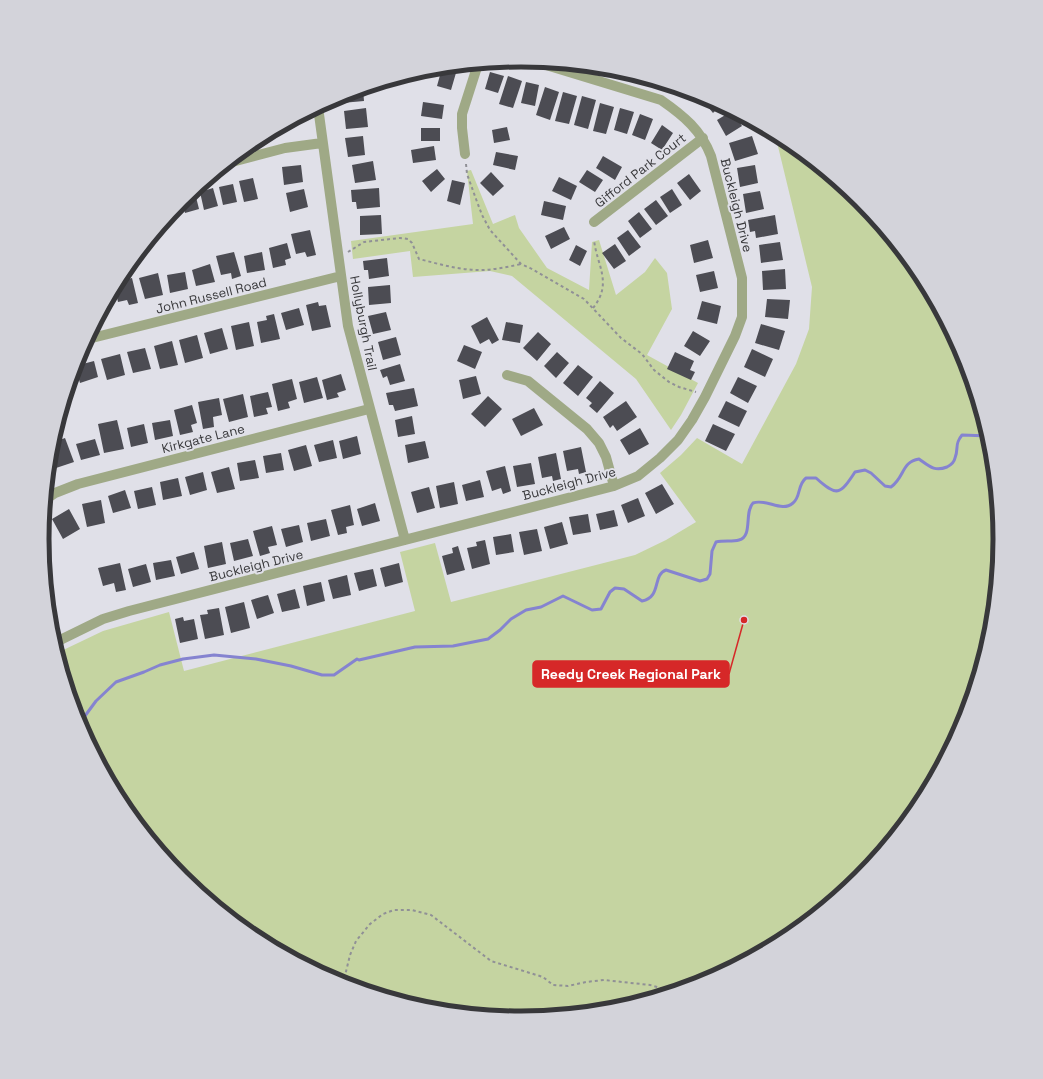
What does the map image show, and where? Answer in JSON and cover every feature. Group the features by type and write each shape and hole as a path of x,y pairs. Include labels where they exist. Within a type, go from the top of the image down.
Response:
{"street":[{"path":"465,154 462,114 476,69"},
{"name":"Buckleigh Drive","path":"60,640 104,619 123,613 614,486 638,476 660,458 678,440 692,420 705,397 735,336 742,317 742,278 711,156 703,138 693,126 683,116 661,100 568,70"},
{"name":"Hollyburgh Trail","path":"319,113 348,326 405,540"},
{"name":"Gifford Park Court","path":"594,222 703,138"},
{"path":"242,159 285,148 322,143"},
{"name":"John Russell Road","path":"95,337 340,276"},
{"path":"507,375 528,381 587,429 599,443 606,457 614,486"},
{"name":"Kirkgate Lane","path":"51,495 78,484 369,409"}],"path":[{"path":"465,154 467,174 482,215 490,230 521,264 584,299 621,338 642,354 654,370 669,382 698,393"},
{"path":"348,252 364,242 400,238 408,239 412,243 419,259 447,266 492,270 521,264"},
{"path":"593,308 598,302 604,281 594,240"},
{"path":"345,977 350,955 356,941 370,924 383,914 394,910 412,910 431,915 491,961 543,977 553,985 568,986 604,980 650,985 665,989"}],"green space":[{"path":"777,142 833,184 856,205 896,252 931,303 958,359 978,417 985,447 993,509 993,570 985,632 978,662 958,720 931,776 914,802 877,851 856,874 833,895 784,932 758,949 702,976 673,987 614,1003 583,1008 522,1012 491,1011 429,1003 399,996 341,976 313,963 285,949 234,914 187,874 166,851 129,802 112,776 85,720 82,711 84,710 73,688 62,650 103,631 169,612 184,671 415,611 400,552 435,543 451,602 635,555 666,540 696,522 660,473 681,455 697,438 742,464 796,364 809,329 812,287"},
{"path":"471,170 493,224 515,215 519,228 547,268 589,290 592,242 599,240 616,295 645,272 655,258 667,273 672,309 647,355 698,383 671,430 636,379 512,276 490,271 413,277 410,251 353,259 351,241 473,224 467,171"}],"building":[{"path":"456,72 451,90 437,86 440,74"},
{"path":"490,72 504,76 498,93 485,89"},
{"path":"508,76 522,81 513,108 499,104"},
{"path":"526,82 539,85 535,106 521,103"},
{"path":"545,87 559,92 550,120 536,115"},
{"path":"563,92 577,96 569,124 555,121"},
{"path":"363,94 364,101 342,103"},
{"path":"582,96 596,100 588,129 574,125"},
{"path":"423,102 444,105 442,119 421,116"},
{"path":"600,103 614,107 606,134 593,131"},
{"path":"707,105 716,110 713,113"},
{"path":"366,108 368,127 346,129 344,111"},
{"path":"620,108 634,112 627,134 614,130"},
{"path":"640,114 653,119 645,140 632,135"},
{"path":"726,114 738,120 742,126 726,136 717,120"},
{"path":"662,125 673,133 662,150 651,143"},
{"path":"507,127 510,140 494,143 492,130"},
{"path":"421,128 440,128 440,141 421,141"},
{"path":"363,136 365,155 348,157 345,138"},
{"path":"752,136 758,154 735,161 729,143"},
{"path":"434,146 436,160 413,163 411,150"},
{"path":"496,152 518,156 515,170 493,165"},
{"path":"603,156 622,167 615,180 596,168"},
{"path":"373,161 376,180 355,183 352,165"},
{"path":"301,165 303,182 284,185 282,167"},
{"path":"755,165 758,183 740,187 737,168"},
{"path":"437,169 445,179 431,192 422,181"},
{"path":"587,170 603,180 595,192 579,182"},
{"path":"491,172 504,186 493,196 480,183"},
{"path":"689,174 701,191 690,200 677,183"},
{"path":"559,177 577,186 571,200 552,191"},
{"path":"253,178 258,199 244,202 239,181"},
{"path":"452,180 465,183 460,205 447,201"},
{"path":"233,184 237,202 223,205 219,187"},
{"path":"213,188 218,206 204,210 200,193"},
{"path":"379,188 380,207 357,209 356,202 352,202 351,190"},
{"path":"304,189 308,207 290,212 286,193"},
{"path":"672,189 682,205 670,213 660,197"},
{"path":"760,191 764,209 746,213 743,194"},
{"path":"196,197 199,209 185,213 184,208"},
{"path":"656,200 668,216 656,225 644,209"},
{"path":"544,201 566,206 563,220 541,215"},
{"path":"639,212 652,229 640,238 628,221"},
{"path":"381,215 382,234 360,235 360,216"},
{"path":"775,215 778,234 756,238 755,231 750,232 748,220"},
{"path":"564,227 570,239 551,249 545,236"},
{"path":"310,230 316,255 307,257 305,252 296,254 291,234"},
{"path":"628,230 641,247 629,256 617,238"},
{"path":"708,240 713,258 694,263 690,245"},
{"path":"780,242 783,260 761,263 759,245"},
{"path":"287,243 291,258 285,260 286,265 273,268 269,248"},
{"path":"615,244 626,261 614,269 602,253"},
{"path":"576,245 587,251 580,266 569,260"},
{"path":"234,252 241,276 232,279 231,273 221,275 216,256"},
{"path":"262,252 265,270 247,273 244,256"},
{"path":"387,258 389,276 369,279 368,270 364,270 363,261"},
{"path":"210,264 215,282 196,286 192,270"},
{"path":"785,269 786,289 763,290 762,271"},
{"path":"714,271 718,288 700,292 696,275"},
{"path":"185,272 188,289 170,293 167,275"},
{"path":"158,273 163,295 145,299 139,278"},
{"path":"132,278 138,303 129,305 127,300 118,302 117,296 128,279"},
{"path":"390,285 391,303 369,305 368,287"},
{"path":"767,299 790,300 788,319 765,317"},
{"path":"702,301 721,306 717,324 697,319"},
{"path":"318,302 319,306 326,305 331,327 312,331 306,305"},
{"path":"299,308 304,325 286,330 281,313"},
{"path":"386,312 391,330 373,334 368,316"},
{"path":"274,314 280,339 261,343 257,322 267,320 266,316"},
{"path":"487,317 499,340 492,344 489,339 480,344 471,326"},
{"path":"249,322 254,346 236,350 231,326"},
{"path":"506,322 523,325 520,343 502,340"},
{"path":"761,324 785,331 779,350 755,343"},
{"path":"222,328 228,349 210,354 204,333"},
{"path":"693,331 710,341 700,356 684,346"},
{"path":"538,332 551,344 537,361 523,348"},
{"path":"197,335 203,358 185,363 179,340"},
{"path":"396,337 401,355 383,360 378,342"},
{"path":"172,341 178,365 160,369 154,346"},
{"path":"464,345 482,352 475,369 457,361"},
{"path":"145,348 151,369 133,373 127,352"},
{"path":"752,349 773,359 765,377 744,367"},
{"path":"557,352 569,363 556,378 544,366"},
{"path":"675,352 694,361 690,370 695,372 691,380 667,369"},
{"path":"120,354 125,375 107,380 101,359"},
{"path":"94,361 98,377 80,383 78,377 83,364"},
{"path":"400,364 405,381 390,385 387,376 383,378 380,370"},
{"path":"578,365 593,377 578,396 563,383"},
{"path":"341,374 346,390 337,393 339,397 327,400 322,380"},
{"path":"476,376 481,394 463,399 459,380"},
{"path":"317,377 323,398 304,403 299,382"},
{"path":"738,377 757,386 748,403 730,393"},
{"path":"292,379 297,399 288,402 290,408 278,411 272,384"},
{"path":"600,381 614,393 597,413 589,406 592,403 586,398"},
{"path":"414,388 418,406 395,411 393,405 389,405 386,393"},
{"path":"268,392 272,407 266,408 268,414 254,417 250,396"},
{"path":"243,394 248,417 229,422 223,399"},
{"path":"488,396 502,409 485,427 471,414"},
{"path":"219,398 222,415 213,417 214,427 203,429 198,402"},
{"path":"626,401 637,417 617,431 613,425 610,428 603,417"},
{"path":"726,401 747,411 739,427 718,417"},
{"path":"192,405 197,423 191,425 193,432 180,435 174,410"},
{"path":"534,408 543,425 521,436 512,419"},
{"path":"412,416 415,434 398,437 395,420"},
{"path":"117,420 124,449 104,453 98,424"},
{"path":"170,420 173,436 155,440 152,423"},
{"path":"144,424 148,443 131,447 127,428"},
{"path":"713,424 735,434 726,451 705,441"},
{"path":"640,428 649,444 629,455 620,440"},
{"path":"357,436 361,454 343,459 339,441"},
{"path":"65,438 74,462 56,468 55,465 60,440"},
{"path":"95,439 100,455 81,460 76,444"},
{"path":"333,440 337,458 319,462 314,445"},
{"path":"425,441 429,458 408,463 405,445"},
{"path":"306,445 312,466 294,471 288,450"},
{"path":"581,447 586,472 579,474 578,469 567,471 563,451"},
{"path":"281,453 284,470 266,473 263,456"},
{"path":"556,453 561,479 553,481 552,476 542,478 538,457"},
{"path":"255,460 259,478 240,481 237,463"},
{"path":"531,463 535,484 517,487 513,466"},
{"path":"505,466 511,491 503,494 501,488 492,491 486,471"},
{"path":"229,467 235,489 217,493 211,472"},
{"path":"203,472 207,490 190,495 185,477"},
{"path":"178,478 182,496 163,500 160,482"},
{"path":"480,480 484,497 466,501 462,485"},
{"path":"454,482 458,504 440,508 436,486"},
{"path":"662,484 674,504 656,514 645,493"},
{"path":"152,487 156,505 138,509 134,491"},
{"path":"429,487 435,508 417,513 411,492"},
{"path":"125,490 131,508 113,513 108,496"},
{"path":"638,498 645,516 628,523 621,505"},
{"path":"101,500 105,523 87,527 82,504"},
{"path":"375,503 380,521 362,526 357,509"},
{"path":"350,505 354,525 346,527 347,533 338,535 331,510"},
{"path":"69,509 80,529 63,539 52,519"},
{"path":"614,510 618,526 600,530 596,514"},
{"path":"588,514 591,532 573,535 569,517"},
{"path":"326,519 330,536 311,541 307,523"},
{"path":"562,522 568,544 550,549 544,527"},
{"path":"299,525 303,542 286,547 281,529"},
{"path":"272,526 277,545 268,547 270,553 260,556 253,531"},
{"path":"537,529 542,551 524,555 519,532"},
{"path":"511,534 514,552 496,555 493,537"},
{"path":"248,539 253,556 234,561 230,543"},
{"path":"485,540 490,564 472,569 467,548 477,546 476,542"},
{"path":"222,542 226,564 208,568 204,546"},
{"path":"458,546 465,570 447,575 442,556 453,553 452,548"},
{"path":"194,552 199,569 181,574 176,557"},
{"path":"171,560 175,576 156,580 153,563"},
{"path":"120,563 126,590 116,592 114,583 103,586 98,568"},
{"path":"399,563 403,582 385,587 380,568"},
{"path":"146,564 151,582 133,587 128,569"},
{"path":"373,569 377,586 359,591 354,573"},
{"path":"347,575 351,595 333,599 328,580"},
{"path":"321,582 325,601 307,606 303,586"},
{"path":"295,589 300,608 282,612 277,594"},
{"path":"268,595 274,613 257,619 251,600"},
{"path":"244,602 250,628 231,633 225,607"},
{"path":"219,608 224,635 205,639 200,615 208,614 207,610"},
{"path":"183,617 184,621 194,619 198,639 180,643 175,619"}],"waterway":[{"path":"84,717 96,701 116,682 160,665 183,659 214,655 256,659 291,666 322,675 334,675 357,659 359,660 415,647 453,646 488,639 511,619 526,610 541,607 563,596 592,610 601,609 610,592 615,588 624,589 642,601 648,599 652,595 655,591 659,576 666,570 700,581 707,579 710,574 712,551 716,542 736,541 743,538 746,534 750,507 753,503 763,502 784,507 788,506 797,498 801,484 806,478 816,478 834,491 838,491 846,485 855,472 865,470 871,473 885,486 891,487 899,479 909,463 919,459 935,469 947,467 955,460 957,444 962,435 982,436"}],"place":[{"name":"Reedy Creek Regional Park","path":"744,620"}]}
